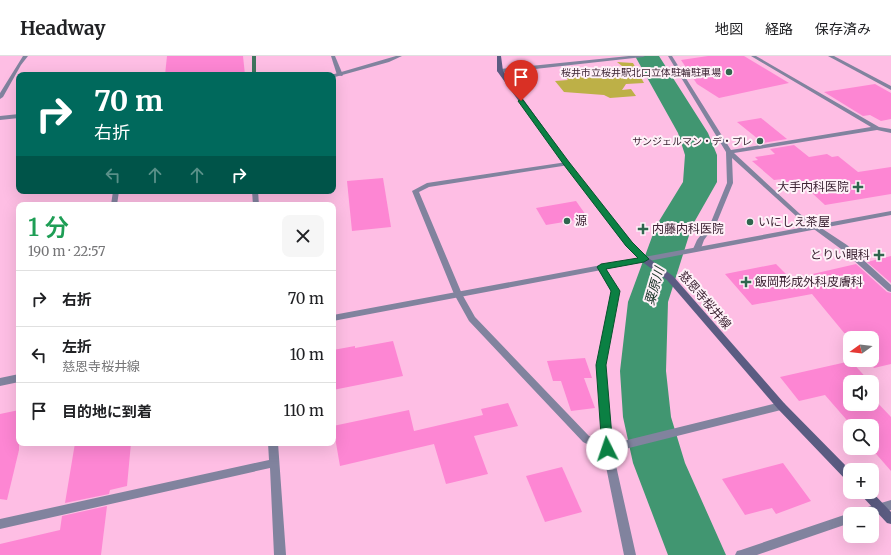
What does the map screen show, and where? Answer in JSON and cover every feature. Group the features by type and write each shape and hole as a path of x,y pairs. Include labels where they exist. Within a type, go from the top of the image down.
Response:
{"main road":[{"path":"499,56 500,71"},
{"name":"慈恩寺桜井線","path":"500,71 567,164 629,244 644,259 670,278 695,309 781,406 843,470"},
{"path":"872,499 891,519"}],"street":[{"path":"0,98 19,64 26,56"},
{"path":"333,56 340,75"},
{"path":"336,76 400,56"},
{"path":"500,71 644,56"},
{"path":"670,56 729,152 798,215 844,247 891,289"},
{"path":"754,56 876,128 891,131"},
{"path":"830,56 891,88"},
{"path":"0,118 16,116"},
{"path":"729,152 876,128"},
{"path":"697,249 701,240 714,222 730,182 729,152"},
{"path":"567,164 427,185 416,191 458,294 472,319 586,439 607,449 781,406"},
{"path":"336,317 891,213"},
{"path":"601,267 615,291 601,365 607,449 630,555"},
{"path":"0,382 16,379"},
{"path":"273,446 280,555"},
{"path":"0,524 274,463"},
{"path":"880,508 891,505"},
{"path":"741,555 843,520"}],"shaded area":[{"path":"617,62 633,63 644,83 626,84 622,90 631,89 636,96 610,98 604,95 564,92 555,81 568,80 560,72 573,69 581,76 586,72 593,75 616,73 613,70 627,70"}],"building":[{"path":"167,56 243,56 245,72 165,72"},
{"name":"桜井市立桜井駅北口立体駐輪駐車場","path":"708,56 744,56 789,83 719,98 697,84 681,60"},
{"path":"875,84 891,93 891,119 881,121 870,115 863,116 824,92"},
{"path":"761,118 787,139 763,143 737,122"},
{"path":"794,145 809,157 827,154 832,157 838,156 858,172 891,167 891,194 825,205 799,181 788,183 783,179 774,180 752,161 758,160 755,157 775,154 770,149"},
{"path":"383,178 391,227 352,231 347,181"},
{"path":"576,201 588,218 546,225 536,208"},
{"path":"891,256 891,283 867,262"},
{"path":"776,264 791,279 856,264 887,292 891,293 891,364 879,367 879,331 843,332 812,294 752,305 725,274"},
{"path":"393,341 403,376 336,389 336,349 355,346 355,348"},
{"path":"585,358 592,378 584,378 595,408 571,411 561,381 553,381 547,361"},
{"path":"843,363 843,367 856,367 864,375 843,375 843,411 879,411 879,404 891,417 891,471 877,455 879,455 879,419 846,419 825,395 799,401 780,377"},
{"path":"508,403 518,426 474,436 488,474 446,484 434,444 340,466 336,443 336,425 409,410 414,431 483,415 481,409"},
{"path":"16,411 16,446 19,446 19,450 7,500 0,499 0,414"},
{"path":"74,446 131,446 127,486 110,490 109,494 65,503"},
{"path":"783,463 811,501 776,514 772,508 745,515 722,479"},
{"path":"562,467 582,512 545,522 526,476"},
{"path":"107,506 101,555 0,555 0,544 60,530 62,516"}],"waterway":[{"path":"254,56 254,72"},
{"name":"粟原川","path":"647,56 693,133 701,155 700,182 674,226 648,302 643,371 647,417 659,463 697,555"}],"place":[{"name":"桜井市立桜井駅北口立体駐輪駐車場","path":"729,72"},
{"name":"サンジェルマン・デ・プレ","path":"760,141"},
{"name":"大手内科医院","path":"858,187"},
{"name":"源","path":"567,221"},
{"name":"いにしえ茶屋","path":"750,222"},
{"name":"内藤内科医院","path":"643,229"},
{"name":"とりい眼科","path":"879,255"},
{"name":"飯岡形成外科皮膚科","path":"746,282"}],"route":[{"path":"521,101 567,164 629,244 644,259 601,267 615,291 601,365 607,449"}]}
